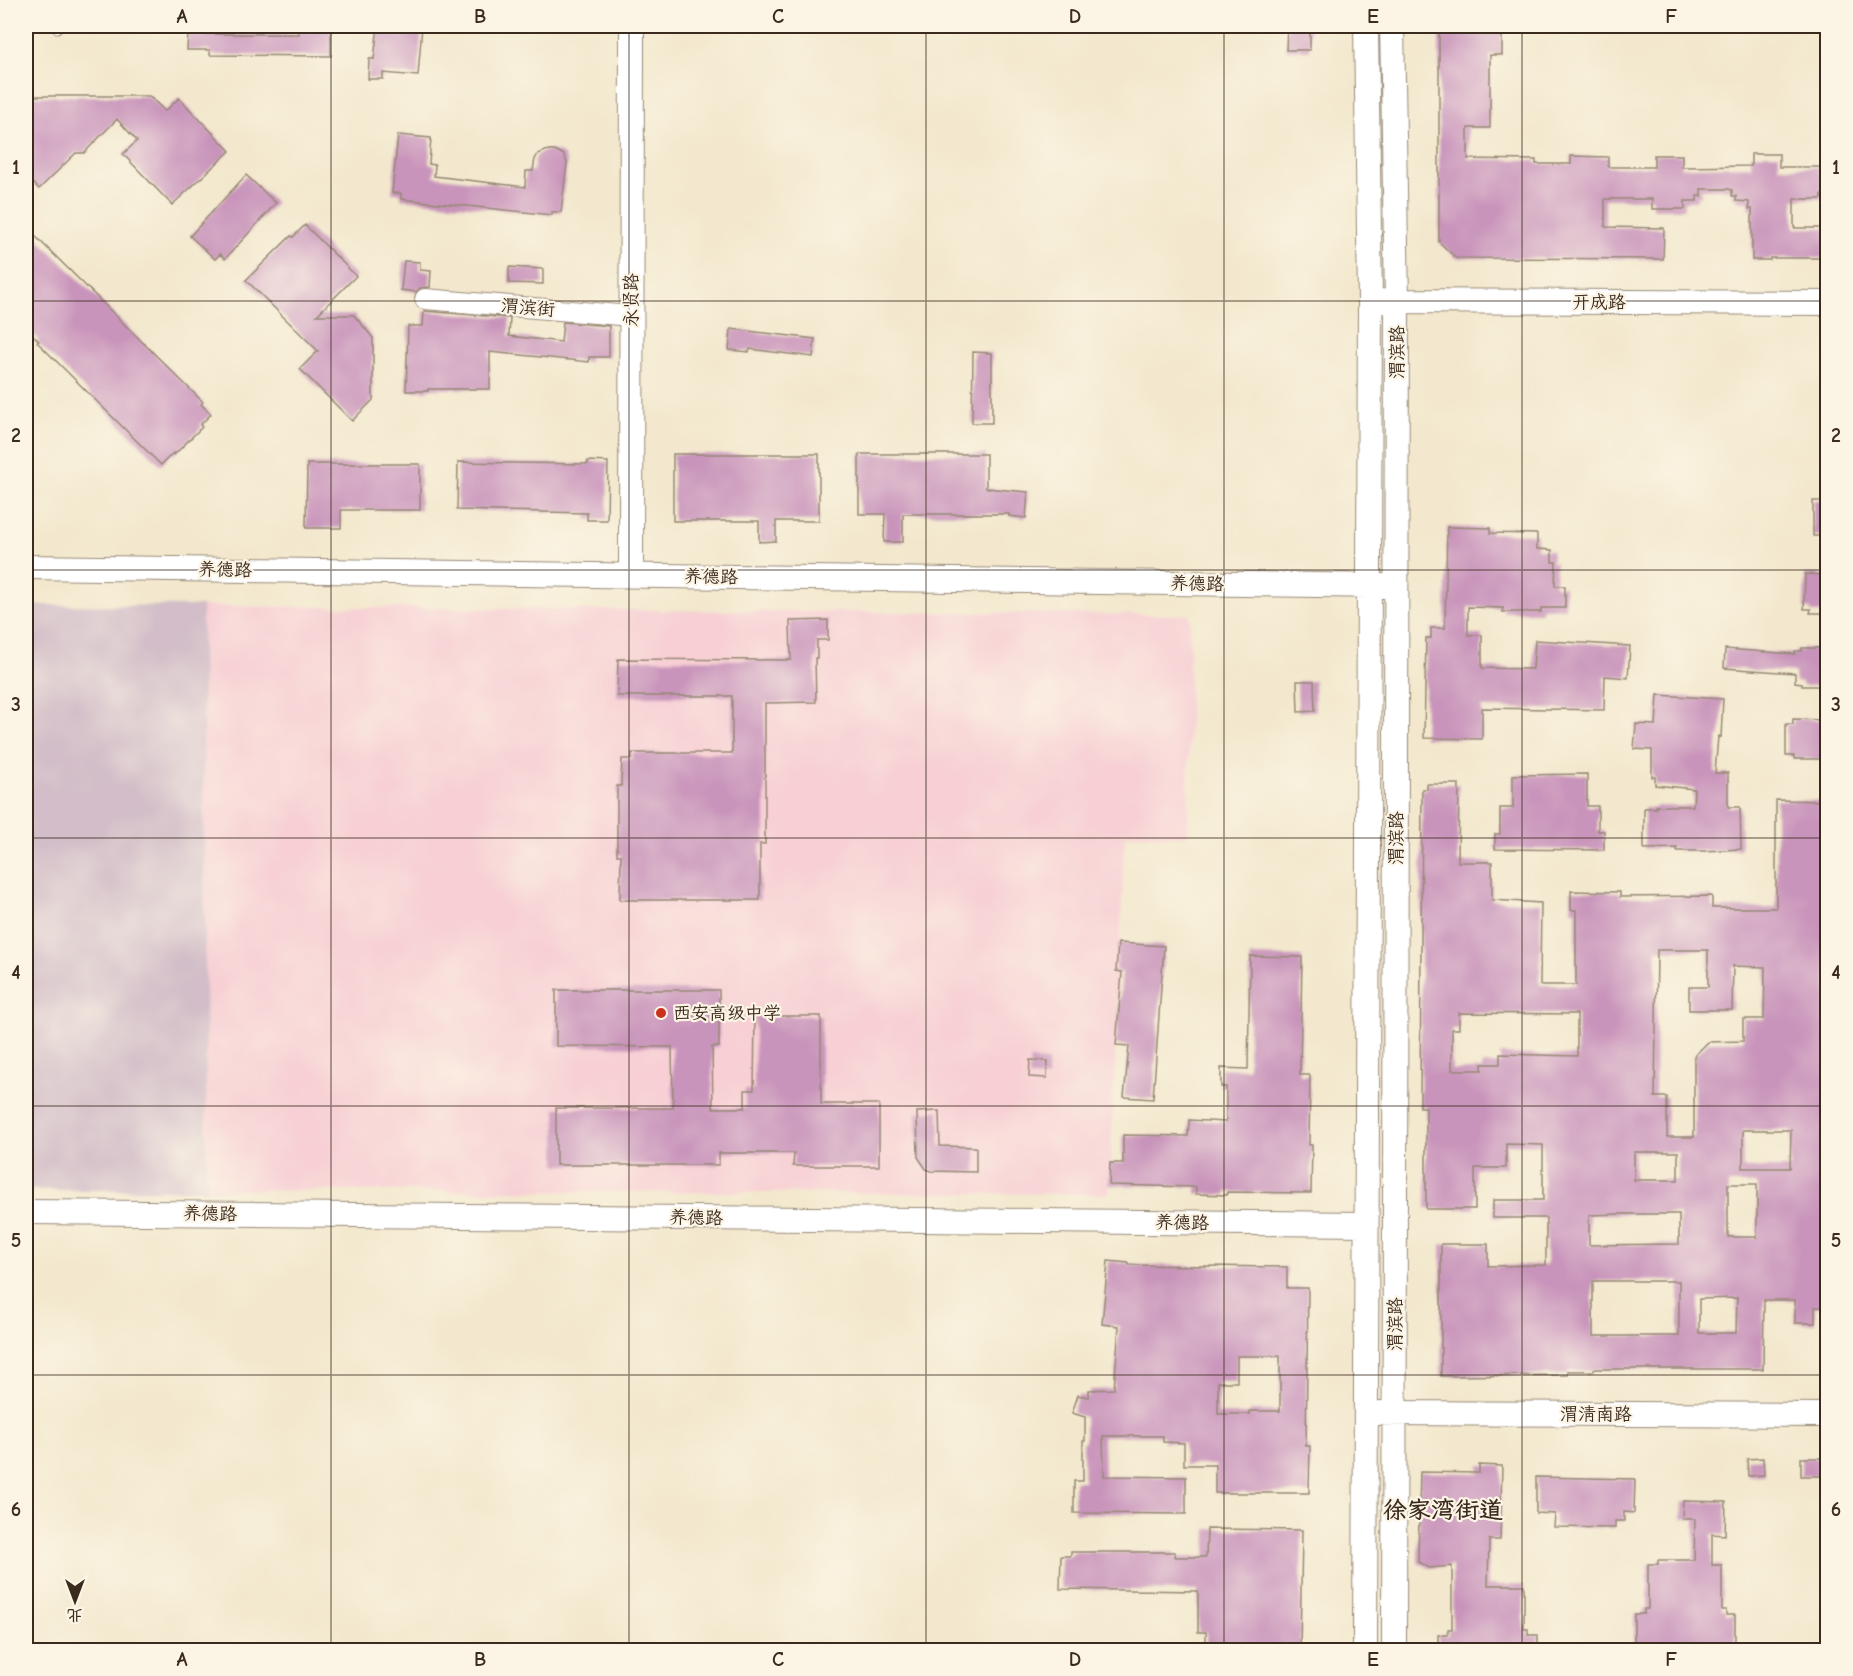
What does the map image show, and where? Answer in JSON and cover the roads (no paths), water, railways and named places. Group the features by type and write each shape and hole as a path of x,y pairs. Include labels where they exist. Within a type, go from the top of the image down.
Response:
{"street":[{"name":"永贤路","path":"631,575 632,26"},
{"name":"渭滨路","path":"1365,1650 1370,301 1366,26"},
{"name":"渭滨路","path":"1392,26 1397,301 1394,1650"},
{"name":"渭滨街","path":"425,299 631,316"},
{"name":"开成路","path":"1370,301 1827,303"},
{"name":"养德路","path":"26,567 1397,586"},
{"name":"养德路","path":"26,1212 1366,1224"},
{"name":"渭清南路","path":"1365,1413 1827,1415"}],"place":[{"name":"西安高级中学","path":"661,1013"}],"district":[{"name":"徐家湾街道","path":"1443,1510"}]}
